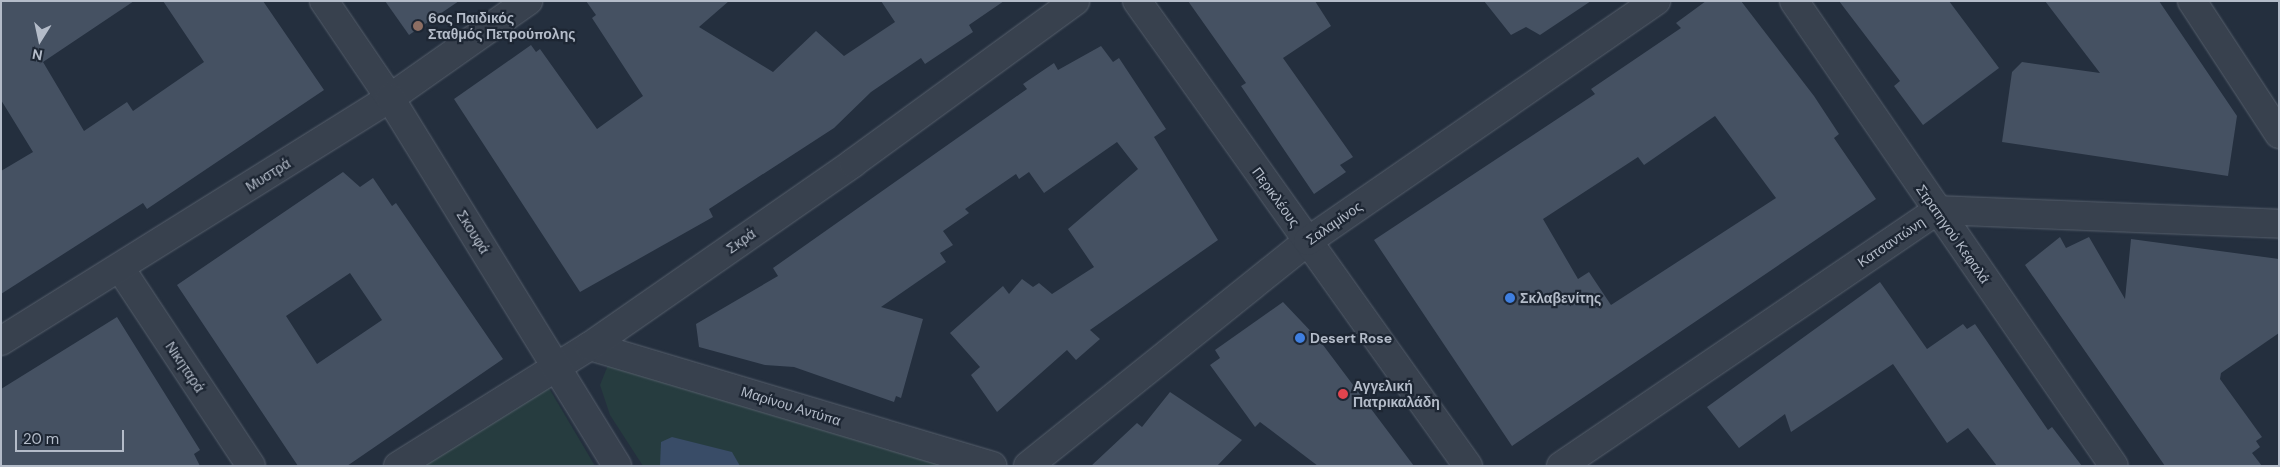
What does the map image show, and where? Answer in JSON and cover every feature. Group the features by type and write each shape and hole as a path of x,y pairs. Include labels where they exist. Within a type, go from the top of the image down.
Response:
{"street":[{"name":"Σκουφά","path":"324,1 390,98 556,364 617,466"},
{"name":"Μυστρά","path":"1,341 390,98 528,1"},
{"name":"Σκρά","path":"398,466 556,364 590,346 853,164 1075,1"},
{"name":"Περικλέους","path":"1137,1 1468,466"},
{"name":"Σαλαμίνος","path":"1028,466 1308,240 1656,1"},
{"name":"Στρατηγού Κεφαλά","path":"1794,1 2114,466"},
{"path":"2192,1 2279,134"},
{"name":"Κατσαντώνη","path":"1561,466 1937,210 2279,224"},
{"name":"Νικηταρά","path":"120,268 251,466"},
{"name":"Μαρίνου Αντύπα","path":"590,346 992,466"}],"green space":[{"path":"608,365 963,466 643,466 610,415 600,385"},
{"path":"546,383 595,466 420,466"}],"water":[{"path":"672,437 732,452 740,466 660,466 661,442"}],"building":[{"path":"1,1 134,1 43,62 84,131 127,102 133,111 204,62 163,1 263,1 324,90 147,209 143,203 1,294 1,171 33,152 1,100"},
{"path":"385,1 459,1 409,35"},
{"path":"586,1 729,1 699,27 773,72 816,31 844,56 895,22 881,1 1004,1 969,25 973,32 925,64 921,58 871,92 834,128 709,209 713,217 580,292 454,99 531,45 536,52 540,49 597,129 643,96 592,18 596,15"},
{"path":"1188,1 1315,1 1331,26 1283,58 1353,157 1340,165 1346,172 1314,194 1241,86 1246,83"},
{"path":"1484,1 1591,1 1540,35 1526,27 1511,35"},
{"path":"1706,1 1741,1 1814,96 1839,134 1834,138 1876,199 1512,446 1374,240 1595,94 1591,89 1681,28 1676,23","holes":["1715,116 1776,198 1611,305 1589,272 1578,279 1543,219 1638,157 1644,165"]},
{"path":"1839,1 1949,1 1999,68 1923,125 1894,86 1900,81"},
{"path":"2045,1 2159,1 2237,116 2228,176 2002,142 2012,72 2022,62 2100,73"},
{"path":"1101,46 1113,62 1119,58 1166,129 1154,137 1218,240 1090,330 1100,339 1076,360 1067,350 997,412 971,375 980,367 950,333 1003,286 1009,294 1022,279 1033,287 1039,283 1052,294 1094,267 1068,229 1138,169 1117,142 1044,193 1029,172 1019,179 1016,174 965,209 969,213 943,231 953,245 940,253 946,262 881,307 923,319 901,398 896,396 894,402 794,367 765,365 699,347 696,324 778,276 773,268 1027,89 1023,84 1054,63 1058,70"},
{"path":"343,172 360,187 373,178 392,206 396,203 503,359 347,466 298,466 177,285","holes":["350,273 382,320 317,364 286,316"]},
{"path":"2060,237 2066,248 2089,237 2125,299 2131,239 2279,259 2279,333 2221,373 2220,379 2262,437 2256,441 2260,447 2252,453 2262,466 2165,466 2025,265"},
{"path":"1880,282 1927,349 1963,324 1967,329 1975,324 2048,430 2052,427 2082,466 1997,466 1968,428 1947,443 1893,364 1791,432 1785,414 1739,448 1707,407"},
{"path":"1283,302 1320,341 1414,466 1318,466 1260,422 1255,427 1210,365 1220,358 1215,350"},
{"path":"117,317 200,450 194,454 200,466 1,466 1,389"},
{"path":"1170,392 1242,440 1217,466 1091,466 1137,423 1142,427"}],"place":[{"name":"6ος Παιδικός Σταθμός Πετρούπολης","path":"418,26"},
{"name":"Σκλαβενίτης","path":"1510,298"},
{"name":"Desert Rose","path":"1300,338"},
{"name":"Αγγελική Πατρικαλάδη","path":"1343,394"}]}
